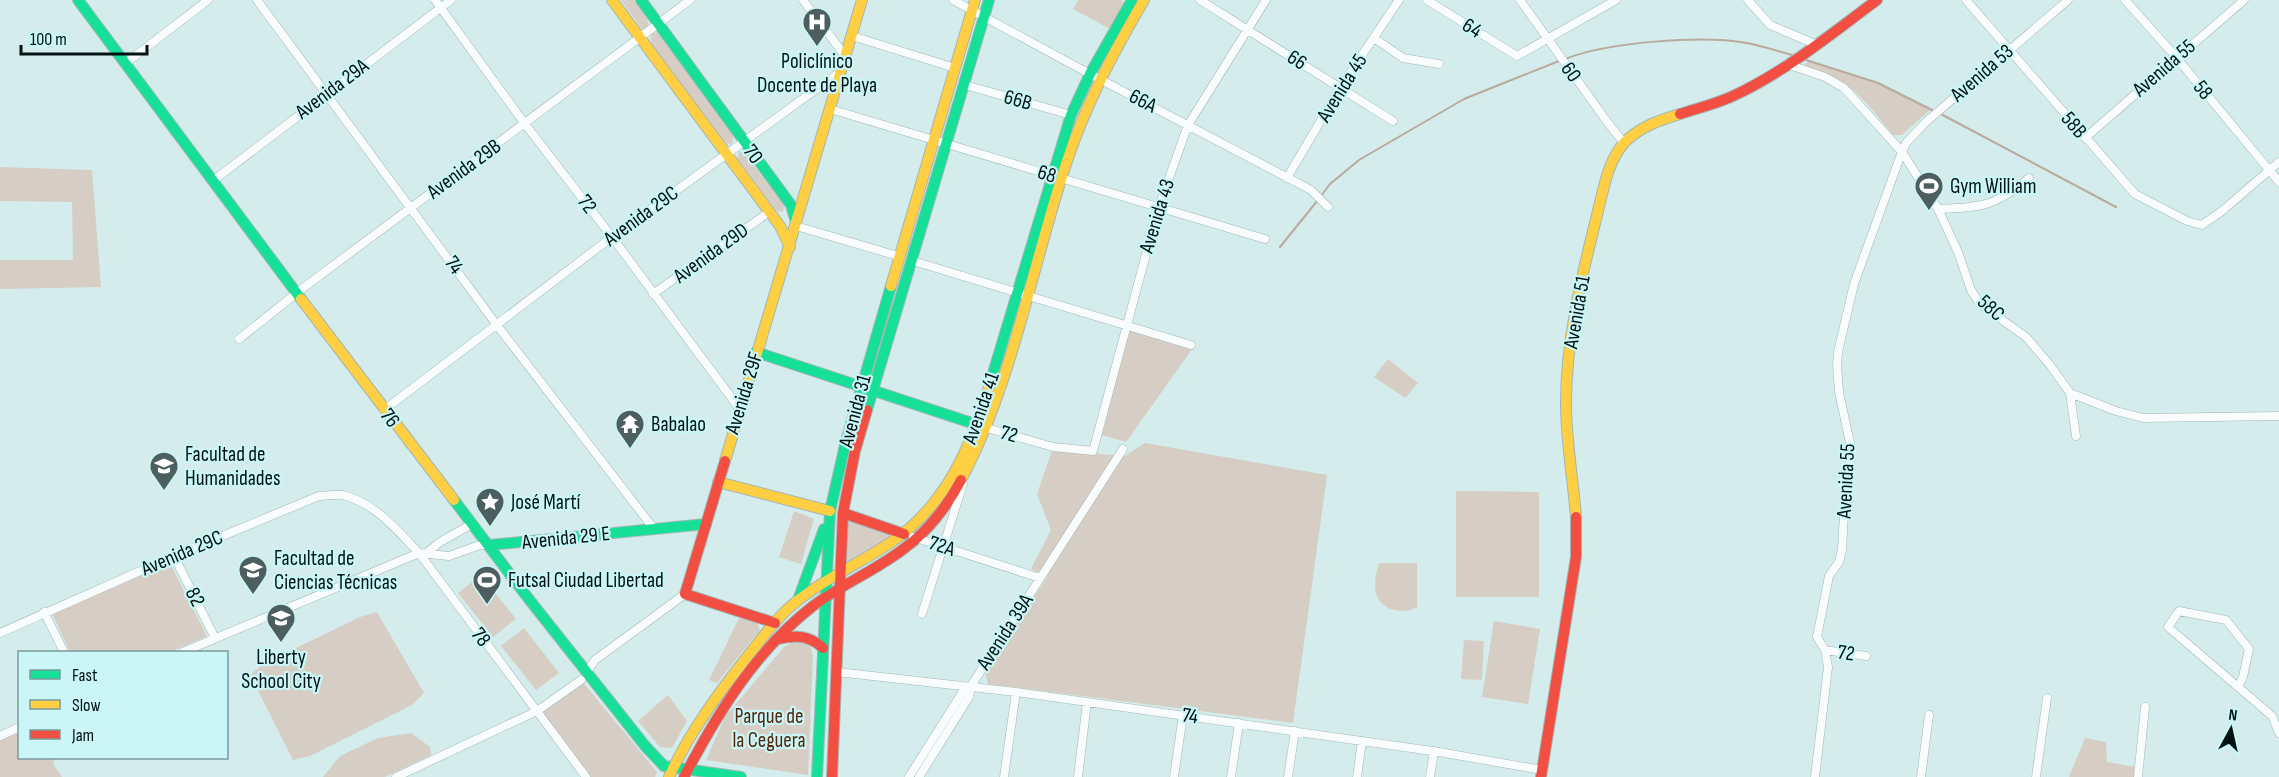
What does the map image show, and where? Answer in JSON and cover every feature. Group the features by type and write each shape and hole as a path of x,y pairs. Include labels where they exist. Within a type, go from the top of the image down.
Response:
{"main road":[{"name":"76","path":"78,0 384,410 489,545 584,676 671,773 741,777"},
{"name":"70","path":"612,0 780,226 790,247"},
{"name":"70","path":"641,0 791,205 795,213 796,226"},
{"path":"842,71 862,0"},
{"name":"Avenida 31","path":"840,588 843,513 855,451 989,0"},
{"name":"Avenida 41","path":"840,588 888,559 917,538 952,497 966,474 1024,294 1057,177 1071,116 1132,0"},
{"name":"Avenida 41","path":"1057,177 1088,100 1094,76 1144,0"},
{"name":"Avenida 51","path":"1541,773 1578,534 1566,406 1571,337 1590,242 1615,156 1636,132 1735,95 1787,64 1877,0"},
{"name":"Avenida 31","path":"827,581 830,511 861,387 974,5"},
{"name":"Avenida 29F","path":"685,594 842,71"},
{"path":"780,226 789,228 796,226"},
{"name":"72","path":"756,352 983,426"},
{"name":"Avenida 41","path":"827,581 904,534 917,522 946,486 983,426"},
{"path":"718,482 830,511 815,558 797,601"},
{"name":"72A","path":"843,513 904,534"},
{"name":"Avenida 29 E","path":"489,545 705,524"},
{"path":"817,777 827,581"},
{"path":"671,773 709,705 775,623 797,601 827,581"},
{"path":"685,774 711,725 742,680 790,626 840,588"},
{"path":"832,777 840,588"},
{"path":"685,594 775,623"},
{"path":"778,639 797,635 807,636 824,648"}],"street":[{"path":"126,63 208,0"},
{"name":"74","path":"257,0 496,324 654,529"},
{"name":"72","path":"435,0 525,124 739,408"},
{"name":"Avenida 29A","path":"214,180 451,0"},
{"name":"Avenida 29B","path":"239,339 297,293 690,0"},
{"path":"803,0 846,57"},
{"name":"66A","path":"953,0 974,5 984,16 1311,189 1328,207"},
{"name":"66","path":"1200,0 1394,122"},
{"name":"Avenida 43","path":"1093,451 1125,325 1159,206 1188,125 1266,0"},
{"name":"Avenida 45","path":"1287,178 1340,88 1399,0"},
{"name":"64","path":"1427,0 1517,56 1548,38"},
{"name":"60","path":"1520,0 1624,143"},
{"path":"1548,38 1616,0"},
{"path":"1748,0 1770,25 1811,47"},
{"name":"58B","path":"1966,0 2135,194 2187,221 2202,225 2222,211 2269,170"},
{"name":"Avenida 53","path":"1902,152 1906,143 1927,121 2068,0"},
{"name":"58","path":"2125,0 2176,57 2279,182"},
{"name":"Avenida 55","path":"2085,138 2244,0"},
{"path":"852,36 955,68"},
{"path":"1374,38 1403,58 1439,64"},
{"name":"58C","path":"1787,64 1825,77 1844,88 1902,152 1938,209 1958,252 1971,290 1981,305 2026,337 2070,393"},
{"name":"Avenida 29C","path":"384,410 612,237 842,71"},
{"name":"66B","path":"965,85 1071,116"},
{"name":"68","path":"830,109 1265,239"},
{"name":"Avenida 55","path":"1815,777 1828,667 1825,650 1817,637 1829,576 1839,562 1842,550 1845,496 1850,464 1850,443 1839,392 1838,352 1854,284 1902,152"},
{"path":"2269,170 2279,162"},
{"path":"1938,209 1990,204 2001,199 2029,178"},
{"name":"Avenida 29D","path":"653,294 769,212"},
{"path":"796,226 898,256"},
{"path":"913,261 1191,345"},
{"path":"2076,436 2070,393 2116,411 2143,418 2279,416"},
{"name":"72","path":"983,426 1053,447 1093,451"},
{"name":"Avenida 39A","path":"909,777 962,693 971,686 1123,449"},
{"path":"921,614 966,474"},
{"name":"Avenida 29C","path":"0,633 174,556 319,496 342,495 367,504"},
{"name":"78","path":"367,504 388,521 419,553 586,777"},
{"name":"Avenida 29 E","path":"428,552 440,542 472,524"},
{"name":"72A","path":"904,534 1040,578"},
{"name":"Avenida 29 E","path":"185,651 419,553 449,555 480,544 489,545"},
{"name":"82","path":"174,556 215,638"},
{"path":"396,777 537,711 584,676 595,660 685,594"},
{"path":"2238,687 2243,677 2249,649 2244,642 2226,620 2179,611 2168,627 2238,687 2276,716 2279,733"},
{"path":"44,612 64,651"},
{"name":"72","path":"1825,650 1866,656"},
{"name":"74","path":"837,672 971,686 1295,731 1434,751 1541,773"},
{"name":"Avenida 39A","path":"918,777 969,697 971,686"},
{"path":"1004,777 1016,692"},
{"path":"2036,777 2047,698"},
{"path":"1078,777 1087,702"},
{"path":"2138,777 2145,707"},
{"path":"1174,777 1183,716"},
{"path":"1921,777 1929,716"},
{"path":"1231,777 1239,723"},
{"path":"0,736 18,728"},
{"path":"1288,777 1295,731"},
{"path":"1357,777 1362,741"},
{"path":"1430,777 1434,751"}],"green space":[{"path":"621,0 634,0 647,18 649,30 642,29"},
{"path":"1078,0 1121,0 1129,5 1114,31 1073,9"},
{"path":"649,30 660,36 734,135 732,144 724,143 652,44"},
{"path":"1809,61 1878,83 1931,109 1902,135 1893,135 1848,86 1830,75 1802,67"},
{"path":"743,151 784,205 783,212 777,211 737,159 739,152"},
{"path":"0,167 92,170 101,287 0,289 0,260 73,260 72,202 0,201"},
{"path":"1128,330 1193,348 1126,442 1102,435"},
{"path":"1388,359 1418,383 1405,398 1374,377"},
{"path":"1145,443 1327,475 1293,723 988,684 985,671 1048,576 1031,569 1051,530 1037,494 1052,450 1125,456"},
{"path":"1456,491 1539,492 1539,597 1456,597"},
{"path":"794,511 814,519 801,564 779,557"},
{"path":"843,513 904,534 840,572"},
{"path":"170,563 207,636 172,651 70,651 52,613"},
{"path":"1379,563 1417,563 1417,607 1399,611 1382,604 1375,589"},
{"name":"Futsal Ciudad Libertad","path":"481,575 516,619 493,637 458,593"},
{"path":"377,612 424,693 412,705 310,756 293,760 250,675 263,664 360,617"},
{"path":"739,618 757,623 760,630 717,683 709,680"},
{"path":"1494,621 1540,629 1528,704 1482,697"},
{"name":"Futsal Ciudad Libertad","path":"524,628 559,673 536,690 501,646"},
{"name":"Parque de la Ceguera","path":"803,640 810,645 813,656 808,775 706,760 725,717 784,647 795,641"},
{"path":"1464,640 1484,641 1482,680 1461,679"},
{"path":"581,680 657,772 655,777 586,777 537,711"},
{"path":"668,695 687,721 672,748 660,747 638,721"},
{"path":"18,727 18,759 53,759 54,765 62,777 0,777 0,736"},
{"path":"411,733 430,747 431,755 385,777 323,777 340,756 378,738"},
{"path":"2085,738 2106,742 2107,762 2135,767 2134,777 2069,777"}],"waterway":[{"path":"1565,59 1629,44 1681,40 1747,43 1792,55"},
{"path":"1803,59 1878,83 1934,111"},
{"path":"1321,196 1330,184 1359,160 1464,99 1559,61"},
{"path":"1939,113 2116,207"},
{"path":"1280,247 1318,200"}],"traffic: fast":[{"path":"78,0 301,299"},
{"path":"641,0 791,205 796,222"},
{"path":"867,410 989,0"},
{"path":"991,380 1071,115 1090,74 1132,0"},
{"path":"817,777 830,511 845,445 891,286"},
{"path":"756,352 984,427"},
{"path":"454,500 528,598 646,747 664,766 741,777"},
{"path":"489,545 706,524"},
{"path":"798,600 824,529"}],"traffic: slow":[{"path":"612,0 780,226 790,247"},
{"path":"725,461 862,0"},
{"path":"891,286 975,0"},
{"path":"961,480 979,443 1008,365 1066,164 1082,121 1100,80 1144,0"},
{"path":"1576,517 1566,417 1567,380 1580,287 1603,189 1613,160 1630,137 1643,128 1680,114"},
{"path":"301,299 454,500"},
{"path":"669,777 706,712 784,612 820,585 890,543 927,511 942,492 966,449 991,380"},
{"path":"718,482 830,511"}],"traffic: jam":[{"path":"1680,114 1727,99 1771,76 1877,0"},
{"path":"832,777 843,513 855,451 867,410"},
{"path":"725,461 685,594 775,623"},
{"path":"684,777 724,707 773,642 813,606 914,541 937,517 961,480"},
{"path":"843,513 904,534"},
{"path":"1541,777 1576,557 1576,517"},
{"path":"778,639 802,637 823,648"}],"place":[{"name":"Policlínico Docente de Playa","path":"817,48"},
{"name":"Gym William","path":"1929,212"},
{"name":"Babalao","path":"630,450"},
{"name":"Facultad de Humanidades","path":"164,492"},
{"name":"José Martí","path":"490,528"},
{"name":"Facultad de Ciencias Técnicas","path":"253,596"},
{"name":"Futsal Ciudad Libertad","path":"487,606"},
{"name":"Liberty School City","path":"281,644"}]}
